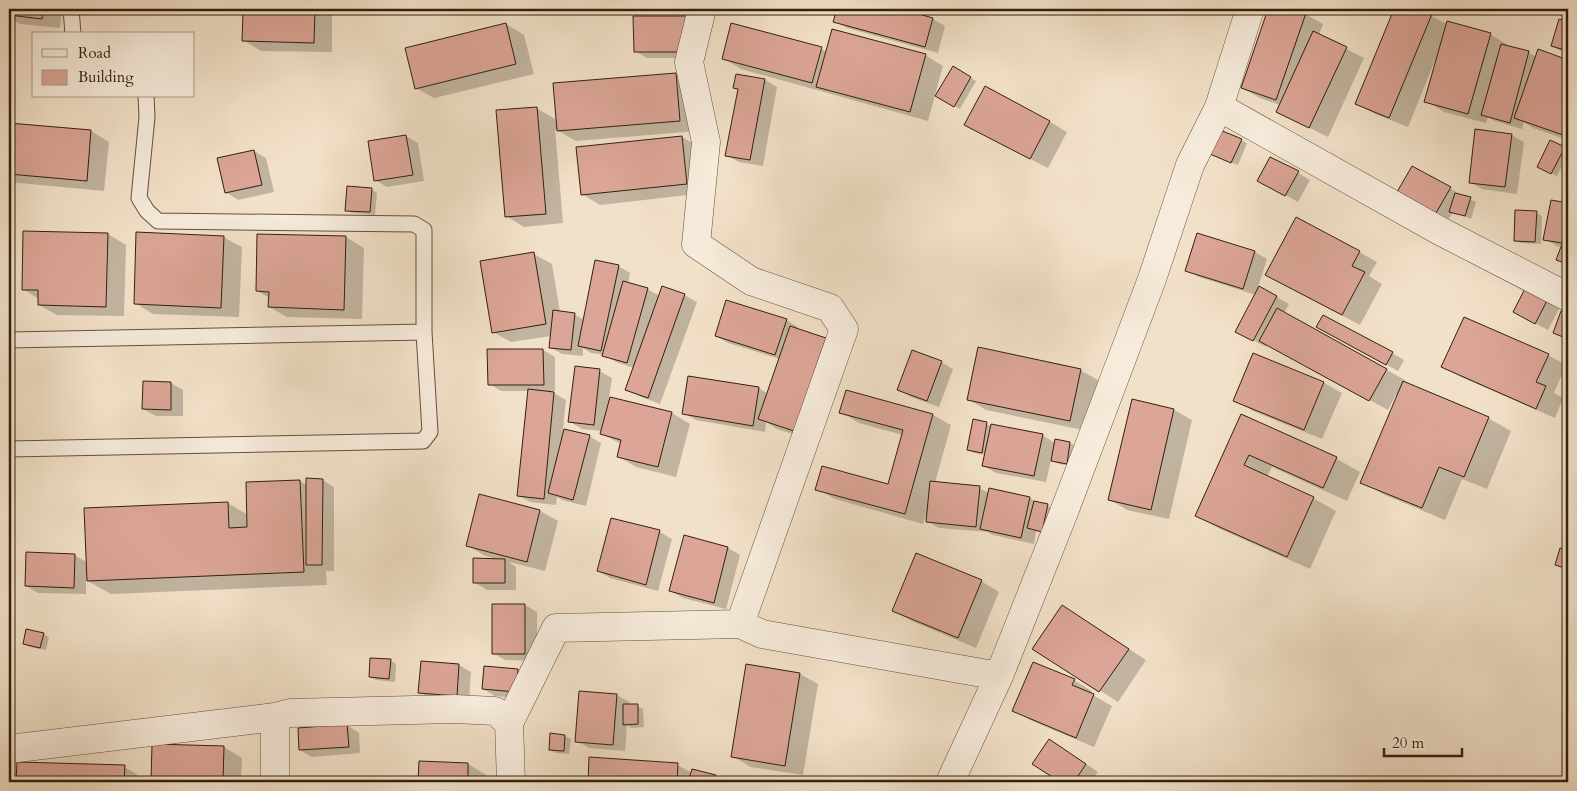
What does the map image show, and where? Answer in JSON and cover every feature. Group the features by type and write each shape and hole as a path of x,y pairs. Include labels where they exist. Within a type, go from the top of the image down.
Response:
{"street":[{"path":"702,9 688,62 706,142 696,244 751,281 830,308 844,329 740,624"},
{"path":"950,782 999,676 1064,512 1148,288 1190,165 1219,107 1250,9"},
{"path":"1219,107 1440,231 1568,297"},
{"path":"511,782 509,723 556,628 740,624 762,634 999,676"},
{"path":"9,749 290,713 455,709 495,711 509,723"},
{"path":"275,716 275,782"}],"lane":[{"path":"71,9 73,32"},
{"path":"9,448 423,441 430,432 424,332 424,230 414,224 158,221 147,211 139,198 147,117 146,98"},
{"path":"9,340 424,332"}],"building":[{"path":"9,9 43,9 42,19 9,15"},
{"path":"275,9 315,9 314,43 242,41 243,12 275,13"},
{"path":"837,9 901,9 933,18 925,47 833,22"},
{"path":"1268,9 1294,9 1306,13 1276,100 1241,88"},
{"path":"1394,9 1420,9 1432,14 1389,118 1355,104"},
{"path":"633,16 689,16 689,52 634,52"},
{"path":"1559,19 1568,22 1568,51 1551,46"},
{"path":"1447,21 1491,33 1468,114 1424,102"},
{"path":"506,23 516,64 415,89 405,48"},
{"path":"731,23 822,47 812,83 722,59"},
{"path":"832,29 926,54 910,112 816,87"},
{"path":"1313,31 1347,47 1309,128 1276,112"},
{"path":"1501,44 1529,51 1510,123 1481,115"},
{"path":"1538,49 1568,60 1568,129 1566,136 1514,118"},
{"path":"953,66 971,77 954,107 935,96"},
{"path":"676,73 680,121 557,131 553,83"},
{"path":"736,74 765,79 750,160 725,156 738,89 733,88"},
{"path":"985,86 1050,121 1030,159 964,125"},
{"path":"537,107 546,214 505,217 496,110"},
{"path":"9,123 91,130 87,181 9,174"},
{"path":"1475,129 1512,134 1505,187 1469,183"},
{"path":"1220,130 1242,139 1231,163 1210,154"},
{"path":"406,135 413,175 374,181 368,141"},
{"path":"682,136 687,184 581,195 576,147"},
{"path":"1550,140 1565,147 1551,174 1537,167"},
{"path":"254,150 262,185 225,193 217,158"},
{"path":"1270,157 1299,171 1285,196 1257,181"},
{"path":"1412,166 1451,187 1436,213 1397,192"},
{"path":"347,186 372,188 370,212 345,211"},
{"path":"1455,193 1471,197 1465,216 1449,212"},
{"path":"1551,200 1568,203 1562,243 1543,240"},
{"path":"1515,210 1537,211 1535,242 1514,241"},
{"path":"1296,217 1360,251 1352,266 1365,272 1342,315 1265,275"},
{"path":"1568,228 1568,264 1556,260"},
{"path":"23,231 108,233 106,307 38,305 38,290 22,290"},
{"path":"136,232 224,236 221,308 134,304"},
{"path":"1197,233 1255,251 1243,289 1185,271"},
{"path":"257,234 346,236 344,310 268,307 269,292 256,291"},
{"path":"534,252 546,324 492,333 480,261"},
{"path":"595,260 619,265 601,351 578,346"},
{"path":"623,281 648,288 627,363 602,356"},
{"path":"1528,283 1550,295 1535,324 1513,312"},
{"path":"662,286 685,294 648,398 625,390"},
{"path":"1259,286 1277,296 1253,341 1235,332"},
{"path":"726,300 787,319 775,355 715,336"},
{"path":"1277,308 1387,369 1369,401 1259,341"},
{"path":"553,310 575,313 571,350 549,348"},
{"path":"1561,311 1568,314 1568,339 1553,333"},
{"path":"1323,315 1393,352 1386,365 1316,327"},
{"path":"1464,317 1549,354 1536,382 1546,386 1536,409 1441,367"},
{"path":"790,326 826,338 794,431 758,419"},
{"path":"978,347 1081,369 1070,421 967,400"},
{"path":"487,349 543,349 544,385 488,385"},
{"path":"912,350 942,361 927,401 897,390"},
{"path":"1253,353 1324,382 1304,430 1233,401"},
{"path":"575,366 600,369 594,425 568,422"},
{"path":"688,376 759,387 753,426 682,414"},
{"path":"143,381 171,382 171,410 142,409"},
{"path":"1403,381 1489,417 1464,477 1439,467 1422,508 1360,483"},
{"path":"528,389 554,392 544,499 517,496"},
{"path":"846,390 933,414 905,514 815,490 822,466 888,484 903,430 839,413"},
{"path":"610,397 672,412 658,467 617,457 621,440 600,434"},
{"path":"1132,399 1174,409 1151,510 1108,500"},
{"path":"1241,414 1337,457 1323,488 1249,455 1244,465 1314,497 1287,557 1195,516"},
{"path":"973,419 987,422 982,453 967,450"},
{"path":"991,424 1043,434 1034,476 982,466"},
{"path":"564,429 590,435 573,500 548,493"},
{"path":"1055,439 1070,442 1067,464 1051,461"},
{"path":"306,478 323,479 322,565 306,565"},
{"path":"300,480 304,572 87,581 84,508 228,502 229,528 247,527 246,482"},
{"path":"930,481 980,486 976,527 926,522"},
{"path":"989,488 1030,497 1021,538 980,529"},
{"path":"479,494 540,510 527,562 466,546"},
{"path":"1034,501 1048,504 1042,532 1027,528"},
{"path":"611,518 660,530 646,585 597,571"},
{"path":"684,535 728,547 714,603 669,591"},
{"path":"1560,548 1568,551 1568,569 1555,565"},
{"path":"26,552 75,554 74,588 25,586"},
{"path":"916,553 982,580 958,638 892,611"},
{"path":"473,558 505,559 505,583 473,583"},
{"path":"492,604 525,604 525,654 492,654"},
{"path":"1062,605 1129,649 1099,692 1032,649"},
{"path":"26,629 44,633 40,648 23,644"},
{"path":"370,658 391,659 389,679 369,677"},
{"path":"421,661 459,664 457,696 418,693"},
{"path":"1033,662 1075,679 1072,685 1094,694 1076,738 1012,711"},
{"path":"746,664 800,673 785,766 731,757"},
{"path":"484,666 518,669 516,692 482,689"},
{"path":"579,691 617,694 613,745 575,742"},
{"path":"623,704 638,704 638,724 623,725"},
{"path":"347,724 349,747 299,750 298,728"},
{"path":"550,733 565,735 564,751 549,750"},
{"path":"1049,739 1086,764 1074,782 1060,782 1032,764"},
{"path":"152,744 224,746 223,782 151,782"},
{"path":"589,757 678,763 677,782 588,782"},
{"path":"419,761 468,763 468,782 418,782"},
{"path":"17,762 125,765 124,782 16,782"},
{"path":"692,769 716,775 714,782 688,782"}]}
